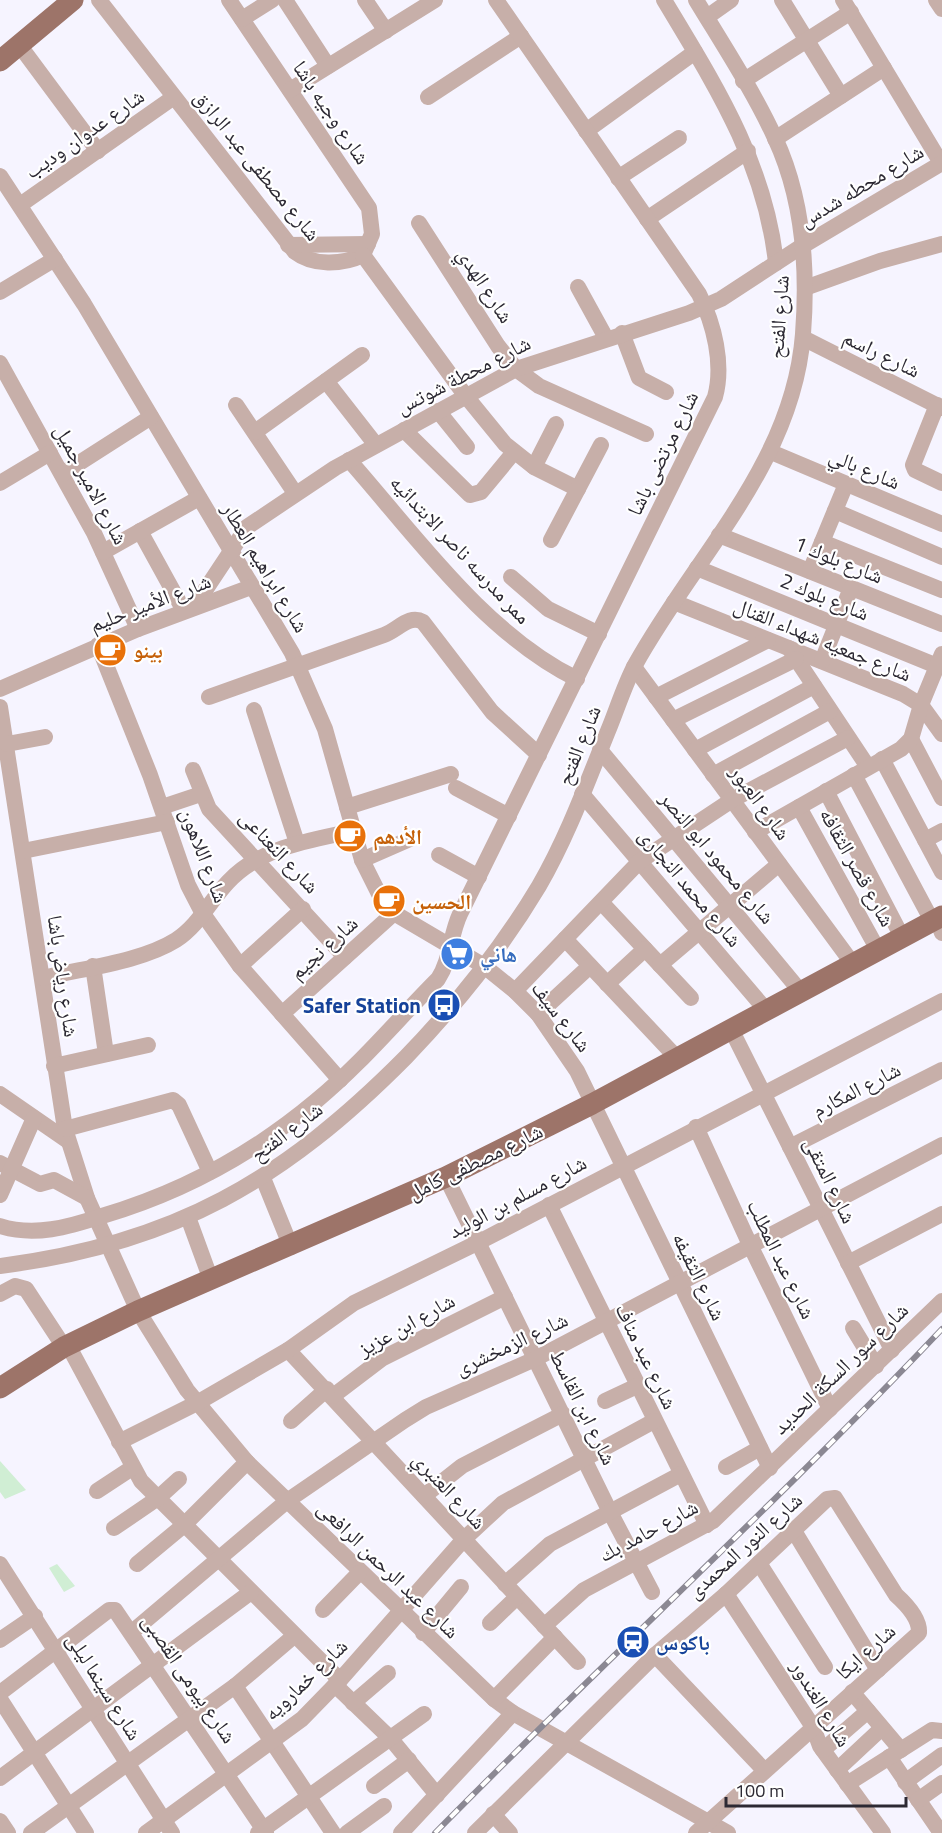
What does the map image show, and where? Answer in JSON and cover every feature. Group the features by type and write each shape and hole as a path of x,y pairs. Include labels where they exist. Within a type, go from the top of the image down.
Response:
{"main road":[{"path":"0,61 10,47 57,0"},
{"path":"10,47 73,0"},
{"name":"شارع مصطفى كامل","path":"0,1388 66,1346 138,1311 291,1247 446,1177 592,1104 902,937 938,922"}],"street":[{"name":"شارع مصطفى عبد الرازق","path":"99,0 288,244 302,257 319,262 366,249"},
{"name":"شارع وجيه باشا","path":"229,0 369,208 373,225 366,249"},
{"path":"242,19 272,0"},
{"path":"285,0 328,66"},
{"path":"365,0 386,31"},
{"path":"290,90 435,0"},
{"name":"شارع مرتضى باشا","path":"451,946 456,922 715,397 718,365 705,306 496,0"},
{"name":"شارع الفتح","path":"664,0 728,109 748,151 770,218 776,263"},
{"name":"شارع الفتح","path":"0,1266 57,1257 107,1245 188,1217 262,1178 327,1131 439,1022 484,966 539,885 562,842 634,667 696,568 749,492 771,452 796,379 802,338 805,288 803,246 793,191 776,139 696,0"},
{"path":"707,17 731,0"},
{"path":"782,0 842,96"},
{"path":"936,0 942,9"},
{"path":"743,81 807,40 847,6 941,163"},
{"path":"428,97 520,36"},
{"path":"10,47 98,151"},
{"path":"586,131 695,51"},
{"path":"776,139 884,68"},
{"name":"شارع عدوان وديب","path":"20,205 174,97"},
{"path":"618,178 679,138"},
{"path":"647,219 748,151"},
{"name":"شارع محطه شدس","path":"803,246 941,163"},
{"name":"شارع ابراهيم العطار","path":"3,186 20,205 55,259 299,666 325,729 362,860 379,894 394,913 484,966"},
{"name":"شارع الهدي","path":"419,223 498,346 516,369 539,386 646,434"},
{"path":"805,288 880,261 942,244"},
{"name":"شارع محطة شوتس","path":"189,609 215,579 230,550 247,526 349,460 516,369 705,306 736,291 803,246"},
{"path":"366,249 465,395 513,452 534,467 578,489"},
{"path":"0,292 55,259"},
{"path":"578,287 606,338"},
{"path":"622,333 639,378 666,392"},
{"name":"شارع راسم","path":"802,338 940,407"},
{"path":"255,432 362,355"},
{"name":"شارع الامير جميل","path":"0,363 103,552 138,629"},
{"path":"326,381 376,445"},
{"path":"236,405 295,493"},
{"path":"940,407 913,465 915,470 942,483"},
{"path":"438,411 467,447"},
{"path":"62,474 151,417"},
{"path":"534,467 556,424"},
{"path":"404,430 470,495 481,492 513,452"},
{"path":"551,540 601,445"},
{"name":"شارع بالي","path":"771,452 942,524"},
{"path":"0,483 50,453"},
{"name":"ممر مدرسه ناصر الابتدائيه","path":"349,460 497,625 537,657 577,679"},
{"path":"810,571 846,484"},
{"path":"103,552 199,498"},
{"path":"835,511 942,557"},
{"path":"140,531 189,609"},
{"name":"شارع بلوك 1","path":"719,535 942,624"},
{"path":"822,542 942,590"},
{"name":"شارع بلوك 2","path":"696,568 836,625 939,660"},
{"path":"512,577 548,609 598,634"},
{"name":"شارع الأمير حليم","path":"0,689 98,645 251,587"},
{"path":"822,661 851,588"},
{"name":"شارع جمعيه شهداء القنال","path":"674,603 768,640 792,653 822,661 903,694 921,705 942,734"},
{"path":"208,697 384,635 409,620 420,620 492,712 539,755"},
{"path":"656,697 768,640"},
{"name":"شارع اللاهون","path":"98,645 164,815 188,885 203,914 240,966 340,1080"},
{"path":"673,720 792,653 868,767 925,840 942,872"},
{"path":"755,832 901,749 913,734 921,705 939,660"},
{"name":"شارع العبور","path":"634,667 853,964"},
{"path":"695,750 814,686"},
{"name":"شارع رياض باشا","path":"0,707 43,978 54,1065 67,1135 87,1198 107,1245"},
{"path":"254,710 297,843"},
{"path":"713,775 831,711"},
{"path":"913,734 942,739"},
{"path":"913,734 942,798"},
{"path":"6,744 45,737"},
{"path":"515,991 640,861 732,801 848,738"},
{"name":"شارع محمود ابو النصر","path":"600,750 801,992"},
{"path":"868,767 938,922"},
{"name":"شارع النعناعى","path":"193,770 201,794 215,816 345,957"},
{"path":"347,807 454,781 509,816"},
{"path":"826,791 902,937"},
{"path":"23,851 164,815 201,794"},
{"name":"شارع محمد النجارى","path":"582,794 766,1010"},
{"name":"شارع قصر الثقافه","path":"799,807 878,950"},
{"path":"43,978 160,948 177,940 203,914 228,882 257,859 297,843 353,831"},
{"path":"925,840 942,831"},
{"path":"362,860 410,839"},
{"path":"439,855 479,877"},
{"path":"660,965 779,864"},
{"path":"601,902 690,998"},
{"path":"240,966 303,909"},
{"name":"شارع نجيم","path":"282,1014 394,913"},
{"path":"565,939 677,1058"},
{"name":"شارع الفتح","path":"0,1226 23,1231 47,1230 96,1218 156,1198 210,1172 292,1120 340,1080 438,979 451,946"},
{"path":"607,984 645,949"},
{"path":"93,966 106,1054"},
{"name":"شارع سيف","path":"484,966 515,991 538,1014 577,1071 592,1104"},
{"path":"538,1014 590,966"},
{"name":"شارع مسلم بن الوليد","path":"119,1442 197,1403 288,1350 354,1303 479,1242 942,1000"},
{"name":"شارع المتقى","path":"731,1029 892,1350"},
{"path":"54,1065 148,1045"},
{"name":"شارع المكارم","path":"790,1147 942,1070"},
{"path":"0,1094 34,1118 67,1135 173,1100 179,1105 210,1172"},
{"name":"شارع الثقيفه","path":"592,1104 770,1468"},
{"path":"0,1195 6,1166 34,1118"},
{"name":"شارع عبد المطلب","path":"696,1127 750,1245 830,1409"},
{"name":"شارع الزمخشرى","path":"132,1632 287,1501 426,1407 535,1359 942,1145"},
{"path":"6,1166 42,1184 54,1180 87,1198"},
{"name":"شارع ابن القاسط","path":"446,1177 610,1512 652,1592"},
{"path":"262,1178 291,1247"},
{"name":"شارع عبد مناف","path":"549,1205 707,1525"},
{"path":"848,1263 942,1214"},
{"path":"188,1217 211,1280"},
{"name":"شارع عبد الرحمن الرافعى","path":"107,1245 138,1311 197,1403 247,1462 423,1633 494,1699 513,1713 728,1833"},
{"path":"0,1294 15,1286 26,1289 66,1346 132,1468 184,1525 294,1636 354,1703 391,1738 437,1795"},
{"name":"شارع ابن عزيز","path":"291,1421 383,1358 505,1297"},
{"name":"شارع سور السكة الحديد","path":"770,1468 942,1301"},
{"path":"853,1328 876,1366"},
{"name":"شارع العنبري","path":"288,1350 578,1662"},
{"path":"605,1401 637,1386"},
{"path":"424,1496 462,1466 563,1414"},
{"name":"شارع خمارويه","path":"146,1833 167,1827 227,1774 302,1719 337,1683 464,1539 503,1503 654,1421"},
{"path":"726,1467 760,1448"},
{"path":"137,1564 184,1525 247,1462"},
{"path":"97,1491 132,1468"},
{"name":"شارع حامد بك","path":"494,1699 584,1590 707,1525 728,1509 770,1468"},
{"path":"505,1584 550,1544 681,1474"},
{"path":"114,1528 158,1498 179,1479"},
{"name":"شارع النور المحمدى","path":"475,1833 655,1655 726,1594 831,1497 839,1501 896,1595 906,1604 918,1624 919,1633 916,1636"},
{"path":"794,1530 878,1670"},
{"path":"759,1563 825,1667"},
{"name":"شارع سينما ليلى","path":"0,1564 167,1827"},
{"path":"323,1610 360,1573"},
{"path":"423,1633 461,1587"},
{"path":"0,1778 251,1592"},
{"name":"شارع الغندور","path":"726,1594 813,1727 823,1750 883,1833"},
{"path":"490,1623 517,1597"},
{"name":"شارع بيومى القصبى","path":"57,1652 112,1610 119,1612 263,1832"},
{"path":"0,1640 35,1616"},
{"path":"32,1833 235,1686 294,1636"},
{"name":"شارع ايكا","path":"696,1833 916,1636"},
{"path":"0,1693 57,1652"},
{"path":"655,1655 764,1770"},
{"path":"354,1703 388,1673"},
{"path":"235,1686 333,1833"},
{"path":"852,1692 882,1728 895,1753 905,1782 938,1823"},
{"path":"0,1699 86,1833"},
{"path":"823,1750 868,1711"},
{"path":"402,1833 513,1713"},
{"path":"263,1832 308,1796 424,1714"},
{"path":"842,1777 882,1728"},
{"path":"842,1777 895,1753 932,1730 942,1731"},
{"path":"905,1782 942,1755"},
{"path":"374,1786 409,1760"},
{"path":"918,1800 942,1783"},
{"path":"346,1833 384,1806"},
{"path":"493,1815 510,1833"},
{"path":"0,1821 8,1833"}],"green space":[{"path":"0,1461 26,1490 5,1499 0,1492"},
{"path":"57,1564 75,1586 64,1592 49,1568"}],"railway":[{"path":"435,1833 754,1520 942,1329"}],"place":[{"name":"بينو","path":"110,650"},
{"name":"الأدهم","path":"350,836"},
{"name":"الحسين","path":"389,901"},
{"name":"هاني","path":"457,954"},
{"name":"Safer Station","path":"444,1005"},
{"name":"باكوس","path":"633,1642"}]}
